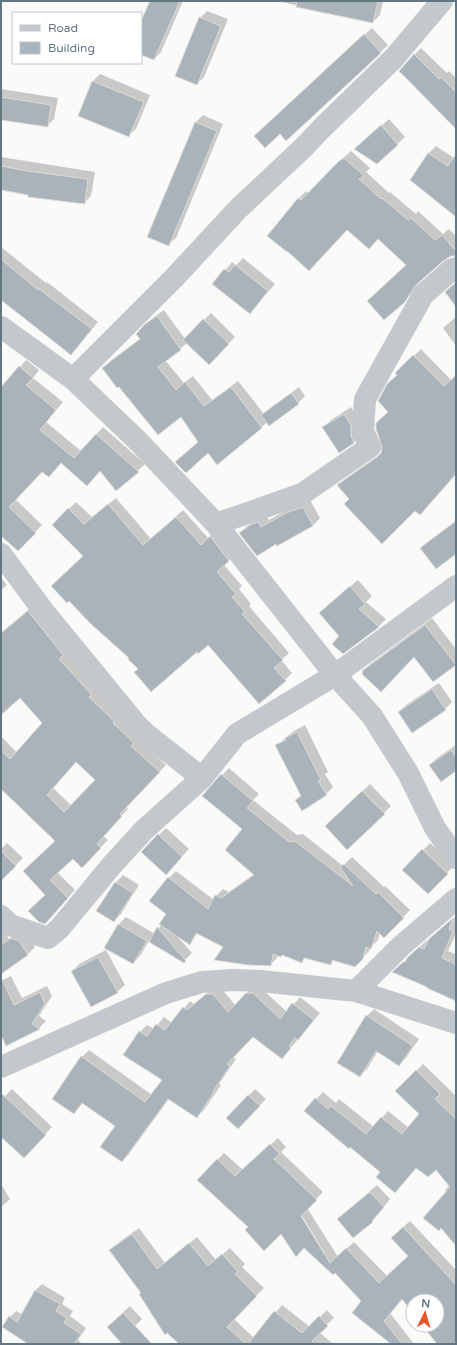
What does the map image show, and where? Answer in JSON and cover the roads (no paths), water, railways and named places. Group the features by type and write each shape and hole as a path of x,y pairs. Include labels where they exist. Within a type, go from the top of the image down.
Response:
{"street":[{"path":"73,379 174,278 238,209 304,147 394,58 442,1"},
{"path":"216,524 302,494 370,447 363,431 365,399 423,295 451,270 456,268"},
{"path":"1,327 73,379 139,442 216,524 335,675 372,716 408,773 435,828 456,858"},
{"path":"1,554 45,613 136,724 146,734 202,778"},
{"path":"4,925 48,938 59,929 112,865 144,830 202,778 237,734 335,675 456,586"},
{"path":"356,992 401,946 456,899"},
{"path":"1,1067 166,993 202,982 233,980 260,981 356,992 456,1023"}]}
